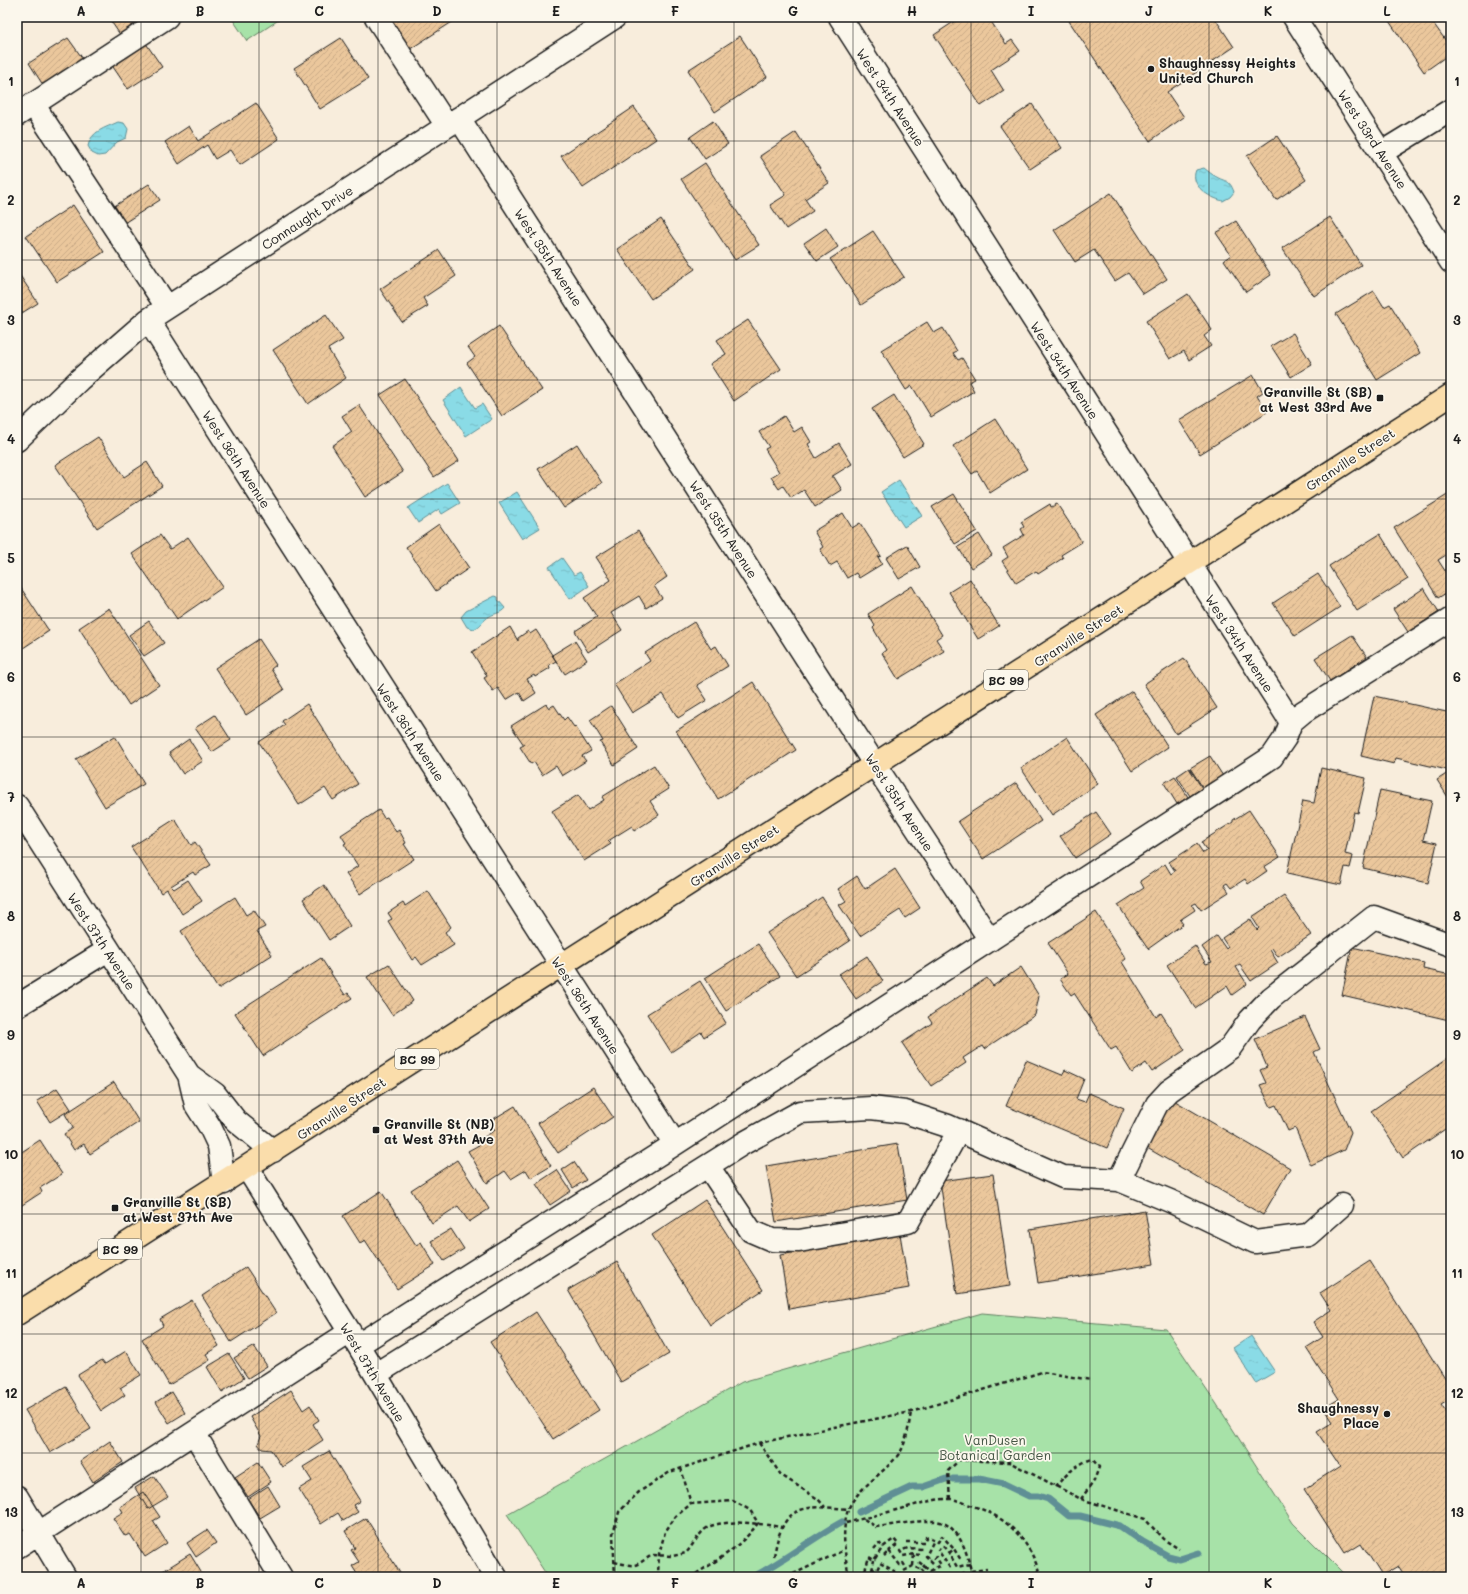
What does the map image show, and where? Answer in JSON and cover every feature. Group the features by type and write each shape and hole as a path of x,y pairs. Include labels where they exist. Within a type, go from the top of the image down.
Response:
{"highway":[{"name":"Granville Street","path":"17,1314 273,1152 1451,395"}],"street":[{"path":"167,17 25,109 167,307"},
{"name":"West 35th Avenue","path":"376,17 453,122 990,940"},
{"name":"Connaught Drive","path":"17,440 79,380 148,320 615,17"},
{"name":"West 34th Avenue","path":"840,17 1291,722"},
{"name":"West 33rd Avenue","path":"1294,17 1451,262"},
{"path":"1382,153 1451,110"},
{"name":"West 36th Avenue","path":"148,320 674,1144"},
{"path":"17,1547 194,1433 674,1144 1272,757 1285,738 1291,722 1303,712 1449,625"},
{"name":"West 37th Avenue","path":"17,806 189,1075 196,1105 210,1127 218,1146 224,1183"},
{"path":"1119,1180 1156,1104 1169,1091 1230,1048 1250,1020 1270,998 1374,917 1451,945"},
{"path":"17,1006 108,950"},
{"name":"West 37th Avenue","path":"189,1075 215,1094 236,1121 273,1152"},
{"path":"376,1374 744,1143 800,1112 871,1108 905,1112 959,1130 1063,1177 1119,1180 1170,1200 1255,1242 1308,1235 1342,1205"},
{"path":"708,1166 751,1231 772,1240 799,1241 908,1222 959,1130"},
{"name":"West 37th Avenue","path":"247,1168 376,1374 496,1577"},
{"path":"194,1433 281,1577"},
{"path":"17,1497 65,1577"}],"path":[{"path":"615,1577 613,1534 619,1512 640,1492 670,1472 759,1443 911,1412 1042,1372 1091,1380"},
{"path":"849,1577 844,1550 848,1509 862,1490 901,1450 908,1432 911,1412"},
{"path":"759,1443 781,1475 818,1499 825,1507"},
{"path":"1055,1487 1081,1462 1092,1459 1099,1467 1094,1481 1081,1499"},
{"path":"950,1499 948,1471 959,1460 1009,1462 1055,1487 1081,1499 1145,1519 1162,1538 1179,1549"},
{"path":"681,1468 691,1504"},
{"path":"846,1523 934,1501 950,1499 978,1508 998,1517 1014,1530 1024,1539 1036,1559 1041,1577"},
{"path":"659,1577 659,1554 665,1532 676,1516 691,1504 733,1501 750,1510 758,1523"},
{"path":"774,1556 781,1527 790,1514 808,1508 825,1507 848,1509"},
{"path":"864,1518 876,1527 930,1521 936,1521 944,1524 951,1528 960,1539 970,1564 972,1577"},
{"path":"614,1562 638,1565 652,1555 659,1554 673,1556 686,1553 704,1530 717,1523 758,1523 781,1527"},
{"path":"693,1576 719,1560 748,1538 758,1523"},
{"path":"906,1542 924,1542 926,1537 938,1542 942,1536 954,1549 961,1560"},
{"path":"871,1577 874,1560 883,1547 894,1539 898,1544 884,1556"},
{"path":"933,1563 926,1556 934,1540"},
{"path":"874,1548 879,1543 883,1547"},
{"path":"950,1568 937,1549 943,1546 957,1567 970,1564"},
{"path":"919,1555 914,1554 903,1556 900,1551 908,1548 922,1549"},
{"path":"949,1553 954,1549"},
{"path":"787,1577 844,1550"},
{"path":"889,1551 900,1565 903,1562 907,1569"},
{"path":"913,1566 914,1554"},
{"path":"863,1577 869,1557 874,1560"},
{"path":"919,1562 925,1565 930,1571 941,1565 936,1557 930,1560"},
{"path":"872,1569 877,1570 880,1563 894,1571 895,1577"},
{"path":"921,1569 925,1565"},
{"path":"904,1571 913,1566 924,1572"},
{"path":"971,1571 986,1569"},
{"path":"883,1572 883,1577"},
{"path":"932,1577 950,1575 951,1577"},
{"path":"957,1575 964,1575"}],"green space":[{"path":"231,17 283,17 247,41"},
{"name":"VanDusen Botanical Garden","path":"982,1313 1166,1329 1216,1403 1293,1523 1344,1574 1352,1577 548,1577 507,1514 742,1382"}],"water":[{"path":"118,122 124,123 128,129 126,138 117,142 105,155 98,156 92,153 88,146 95,133"},
{"path":"1204,168 1229,183 1234,192 1230,197 1223,201 1207,194 1198,186 1195,181 1196,170"},
{"path":"461,387 475,408 482,404 492,419 466,436 443,400"},
{"path":"899,480 922,516 904,527 881,492"},
{"path":"447,483 460,503 442,514 439,509 418,523 408,508"},
{"path":"517,492 540,528 522,539 499,503"},
{"path":"562,558 574,575 580,572 589,586 570,599 549,567"},
{"path":"495,596 498,597 498,600 505,608 489,616 474,629 467,627 461,617 466,611"},
{"path":"1251,1336 1275,1372 1256,1383 1233,1348"}],"building":[{"path":"108,17 141,17 144,21 121,36"},
{"path":"385,17 460,17 407,51"},
{"path":"961,17 988,17 1006,44 1012,40 1020,51 991,70 1004,91 981,106 934,35"},
{"name":"Shaughnessy Heights United Church","path":"1074,17 1214,17 1234,47 1167,92 1184,117 1150,141 1069,21"},
{"path":"1395,17 1436,17 1431,20 1451,48 1451,53 1424,72 1389,21"},
{"path":"740,36 767,77 715,112 688,70"},
{"path":"68,38 83,59 43,85 29,63"},
{"path":"341,38 368,79 320,109 294,68"},
{"path":"145,42 162,67 128,89 111,64"},
{"path":"256,103 279,139 240,165 230,150 215,159 207,145 179,164 165,142 189,126 198,141"},
{"path":"1032,104 1062,148 1030,169 1000,126"},
{"path":"634,107 656,139 583,188 561,156"},
{"path":"713,121 728,144 705,159 690,137"},
{"path":"796,132 829,183 805,199 813,211 786,229 770,205 786,195 760,156"},
{"path":"1277,136 1306,180 1276,200 1247,156"},
{"path":"705,163 759,245 735,260 681,179"},
{"path":"149,184 160,200 124,223 113,207"},
{"path":"1111,193 1167,279 1143,294 1128,273 1115,281 1094,250 1075,262 1054,230"},
{"path":"73,205 104,252 57,282 26,236"},
{"path":"1330,217 1361,265 1314,296 1282,248"},
{"path":"661,219 695,269 651,299 617,249"},
{"path":"1236,221 1271,275 1246,292 1224,260 1231,255 1216,233"},
{"path":"826,228 838,247 817,261 804,243"},
{"path":"873,231 904,277 861,305 830,259"},
{"path":"439,250 456,276 423,298 428,306 402,322 380,289"},
{"path":"17,271 38,303 17,316"},
{"path":"1374,291 1384,307 1390,304 1420,353 1377,380 1336,314"},
{"path":"1188,294 1212,330 1204,336 1211,346 1189,360 1184,351 1170,359 1146,321"},
{"path":"326,315 343,340 328,349 346,378 308,404 273,350"},
{"path":"748,320 781,369 734,401 710,364 726,354 717,340"},
{"path":"927,322 934,333 943,328 957,351 953,353 958,360 962,358 975,379 969,382 974,391 931,417 912,386 906,390 881,350"},
{"path":"499,326 542,390 502,416 467,363 475,357 468,347"},
{"path":"1293,333 1312,364 1291,377 1271,346"},
{"path":"1253,375 1263,392 1257,396 1267,412 1200,454 1179,420"},
{"path":"405,379 459,461 434,477 380,395"},
{"path":"894,395 924,444 903,457 872,409"},
{"path":"359,405 403,472 365,497 332,446 352,432 342,416"},
{"path":"784,416 794,432 802,427 811,442 808,444 816,458 839,443 852,464 831,477 834,477 842,490 815,507 804,490 791,498 783,486 779,489 771,477 779,472 765,449 769,447 759,432"},
{"path":"995,419 1027,469 990,493 977,471 972,474 953,446"},
{"path":"98,437 124,477 147,462 162,486 97,528 55,465"},
{"path":"577,444 602,483 564,508 538,469"},
{"path":"954,494 977,531 955,544 932,507"},
{"path":"1449,494 1451,497 1451,552 1438,560 1451,580 1451,590 1438,598 1394,528"},
{"path":"1050,504 1051,507 1057,504 1082,542 1061,555 1063,558 1038,574 1036,571 1016,583 1002,561 1008,557 1003,548 1024,535 1021,529 1024,527 1021,522"},
{"path":"843,513 852,528 860,523 881,556 878,557 882,564 859,578 856,573 847,578 837,562 830,566 820,549 823,547 814,531"},
{"path":"439,524 469,568 436,591 406,547"},
{"path":"638,531 667,577 654,586 662,598 646,608 639,596 611,613 622,630 588,652 575,631 597,617 584,598 611,580 596,557"},
{"path":"979,534 992,555 971,568 958,547"},
{"path":"1380,534 1408,579 1357,611 1329,566"},
{"path":"160,535 170,549 188,537 223,587 177,619 132,554"},
{"path":"907,545 920,567 899,579 886,558"},
{"path":"1318,574 1340,607 1295,636 1273,603"},
{"path":"970,579 999,626 978,639 949,592"},
{"path":"17,582 49,631 17,652"},
{"path":"912,586 942,635 936,639 944,651 898,679 882,653 886,650 873,628 875,626 868,614"},
{"path":"1424,588 1439,612 1408,632 1393,609"},
{"path":"109,608 159,685 129,705 79,628"},
{"path":"149,621 164,643 144,656 129,635"},
{"path":"694,622 711,649 716,646 728,666 697,685 707,700 678,718 663,694 632,713 614,684 650,661 645,653"},
{"path":"510,627 518,641 518,638 528,631 530,634 536,630 556,661 549,665 550,668 535,677 534,675 527,679 536,693 524,701 519,692 506,700 498,688 493,691 484,678 487,676 472,652"},
{"path":"1352,635 1367,657 1330,681 1315,658"},
{"path":"259,639 276,665 271,669 284,690 246,715 215,668"},
{"path":"575,641 587,660 565,674 552,655"},
{"path":"1184,658 1217,708 1176,734 1144,684"},
{"path":"753,682 796,750 718,799 676,731"},
{"path":"1132,691 1168,747 1132,771 1096,715"},
{"path":"1374,696 1451,713 1451,752 1447,770 1396,758 1394,764 1361,756"},
{"path":"307,704 358,784 333,800 325,788 299,805 259,742 285,725 282,721"},
{"path":"546,704 549,708 554,705 564,720 567,717 574,727 575,726 591,751 582,756 586,761 562,776 556,766 542,775 534,762 531,764 520,747 524,745 511,726"},
{"path":"611,706 638,749 614,765 600,742 603,741 590,720"},
{"path":"215,715 231,740 212,752 195,728"},
{"path":"115,736 144,784 105,807 76,759"},
{"path":"1067,737 1098,784 1052,815 1021,768"},
{"path":"189,739 203,761 183,774 169,753"},
{"path":"1210,756 1223,776 1203,788 1190,768"},
{"path":"654,765 669,789 650,801 659,815 634,831 632,826 608,841 611,844 584,861 552,811 578,795 588,810 604,800 602,797"},
{"path":"1189,768 1202,788 1190,796 1177,776"},
{"path":"1321,768 1366,778 1358,813 1354,812 1345,854 1353,856 1350,868 1345,867 1341,885 1287,873 1303,801 1314,803"},
{"path":"1451,771 1451,802 1437,780"},
{"path":"1175,776 1188,797 1177,804 1164,783"},
{"path":"1016,783 1041,821 983,859 958,821"},
{"path":"1380,790 1432,801 1423,840 1437,843 1428,883 1363,868"},
{"path":"379,810 384,818 387,817 396,832 399,830 406,843 404,844 414,859 360,894 346,874 358,866 344,844 346,843 341,835"},
{"path":"1249,810 1280,857 1264,867 1267,871 1248,884 1245,879 1231,888 1227,883 1224,885 1229,892 1201,910 1196,903 1192,905 1195,910 1180,920 1183,924 1148,949 1118,905 1144,888 1140,881 1165,864 1171,874 1175,871 1169,862 1197,844 1203,853 1207,851 1201,842"},
{"path":"1096,812 1111,834 1075,858 1060,836"},
{"path":"175,819 191,845 195,842 211,865 195,875 193,872 171,886 174,889 188,880 202,901 182,914 167,889 161,893 131,847"},
{"path":"895,869 920,908 905,918 900,910 860,936 839,905 846,901 838,889 857,876 865,889"},
{"path":"324,885 350,926 329,940 303,899"},
{"path":"428,891 451,927 445,932 454,945 422,965 416,957 412,960 388,921 392,919 388,913 403,903 405,906"},
{"path":"1284,896 1311,935 1278,957 1272,948 1270,950 1278,963 1251,981 1240,965 1236,967 1247,984 1232,995 1227,986 1195,1008 1167,965 1195,946 1206,964 1212,962 1202,947 1217,936 1226,949 1228,947 1222,938 1250,919 1257,930 1259,928 1252,917"},
{"path":"235,897 246,915 254,910 265,927 257,931 272,955 218,989 181,931"},
{"path":"822,897 850,941 796,976 767,933"},
{"path":"1096,912 1126,959 1122,962 1156,1017 1161,1013 1185,1050 1152,1072 1146,1063 1132,1073 1116,1047 1111,1050 1074,993 1071,995 1060,979 1068,974 1048,943"},
{"path":"758,944 780,976 726,1011 705,978"},
{"path":"1352,947 1424,963 1423,969 1451,975 1451,1012 1449,1020 1342,995"},
{"path":"867,956 883,981 856,999 839,974"},
{"path":"321,958 345,995 348,993 352,998 263,1056 235,1013"},
{"path":"389,964 413,1001 392,1015 367,977"},
{"path":"1021,967 1039,996 1035,1015 984,1049 982,1046 963,1058 966,1063 931,1086 902,1043 932,1023 928,1017 987,978 993,986"},
{"path":"700,981 726,1023 704,1037 701,1032 671,1052 647,1014"},
{"path":"1305,1017 1320,1049 1314,1052 1351,1132 1344,1150 1311,1165 1295,1128 1288,1131 1276,1105 1271,1107 1260,1085 1266,1083 1260,1070 1267,1067 1255,1039"},
{"path":"1451,1056 1451,1125 1403,1158 1371,1111"},
{"path":"1026,1060 1062,1075 1065,1070 1084,1079 1076,1099 1085,1102 1089,1093 1124,1108 1107,1148 1006,1106"},
{"path":"114,1082 139,1122 90,1154 84,1144 74,1150 64,1134 73,1128 65,1114"},
{"path":"593,1087 613,1117 558,1153 538,1123"},
{"path":"57,1088 71,1109 50,1122 37,1101"},
{"path":"1170,1098 1290,1168 1263,1215 1142,1145"},
{"path":"515,1106 551,1166 531,1178 526,1170 511,1179 505,1171 487,1183 468,1151 479,1145 477,1142 495,1130 490,1121"},
{"path":"40,1140 62,1174 40,1188 42,1192 19,1207 17,1205 17,1155"},
{"path":"898,1144 907,1200 776,1222 766,1166"},
{"path":"457,1160 489,1209 469,1222 458,1206 432,1223 411,1190"},
{"path":"574,1162 586,1180 573,1188 562,1170"},
{"path":"557,1170 571,1191 550,1205 536,1184"},
{"path":"993,1174 1010,1286 957,1294 940,1181"},
{"path":"381,1191 416,1245 421,1242 435,1265 397,1289 365,1240 360,1243 343,1216"},
{"path":"705,1200 763,1290 710,1325 652,1235"},
{"path":"1145,1210 1154,1264 1038,1283 1030,1229"},
{"path":"451,1229 464,1249 444,1261 431,1241"},
{"path":"900,1234 909,1288 789,1309 780,1255"},
{"name":"Shaughnessy Place","path":"1370,1261 1451,1388 1451,1399 1441,1405 1451,1420 1451,1577 1406,1577 1399,1566 1382,1576 1361,1543 1345,1553 1304,1489 1340,1466 1317,1432 1333,1422 1324,1408 1339,1399 1306,1348 1323,1337 1313,1322 1331,1310 1320,1293"},
{"path":"617,1262 669,1354 621,1382 568,1290"},
{"path":"246,1267 276,1313 231,1342 202,1296"},
{"path":"192,1300 219,1346 206,1354 210,1360 169,1385 142,1339 163,1326 160,1319"},
{"path":"536,1312 599,1410 553,1439 490,1342"},
{"path":"254,1346 267,1366 248,1378 234,1358"},
{"path":"126,1351 141,1375 120,1388 125,1395 101,1411 78,1375 102,1360 105,1364"},
{"path":"229,1354 244,1378 222,1392 207,1367"},
{"path":"66,1387 91,1429 50,1453 25,1410"},
{"path":"291,1390 303,1410 310,1405 319,1420 313,1424 323,1440 282,1467 271,1450 262,1449 258,1444 261,1436 250,1417"},
{"path":"172,1392 185,1413 169,1423 156,1402"},
{"path":"110,1441 123,1462 93,1482 80,1461"},
{"path":"329,1451 360,1501 353,1505 358,1512 343,1521 338,1513 321,1524 299,1489 312,1481 303,1467"},
{"path":"258,1462 271,1482 248,1497 235,1477"},
{"path":"154,1476 168,1497 148,1509 135,1488"},
{"path":"268,1486 280,1506 260,1518 248,1499"},
{"path":"143,1492 160,1517 153,1521 167,1543 145,1557 130,1534 125,1536 113,1518 123,1512 120,1507"},
{"path":"366,1518 400,1573 393,1577 359,1577 352,1566 359,1562 351,1550 355,1548 345,1531"},
{"path":"207,1530 216,1543 196,1557 187,1543"},
{"path":"190,1554 204,1577 155,1576"}],"waterway":[{"path":"859,1512 912,1487 923,1487 946,1479"},
{"path":"953,1479 979,1479 1004,1484 1029,1496 1038,1496 1048,1499 1069,1516 1080,1516 1120,1526 1143,1542 1168,1556 1180,1559 1199,1553"},
{"path":"753,1577 842,1522"}],"place":[{"name":"Shaughnessy Heights United Church","path":"1151,69"},
{"name":"Granville St (SB) at West 33rd Ave","path":"1380,398"},
{"name":"Granville St (NB) at West 37th Ave","path":"376,1130"},
{"name":"Granville St (SB) at West 37th Ave","path":"115,1208"},
{"name":"Shaughnessy Place","path":"1387,1414"}]}
